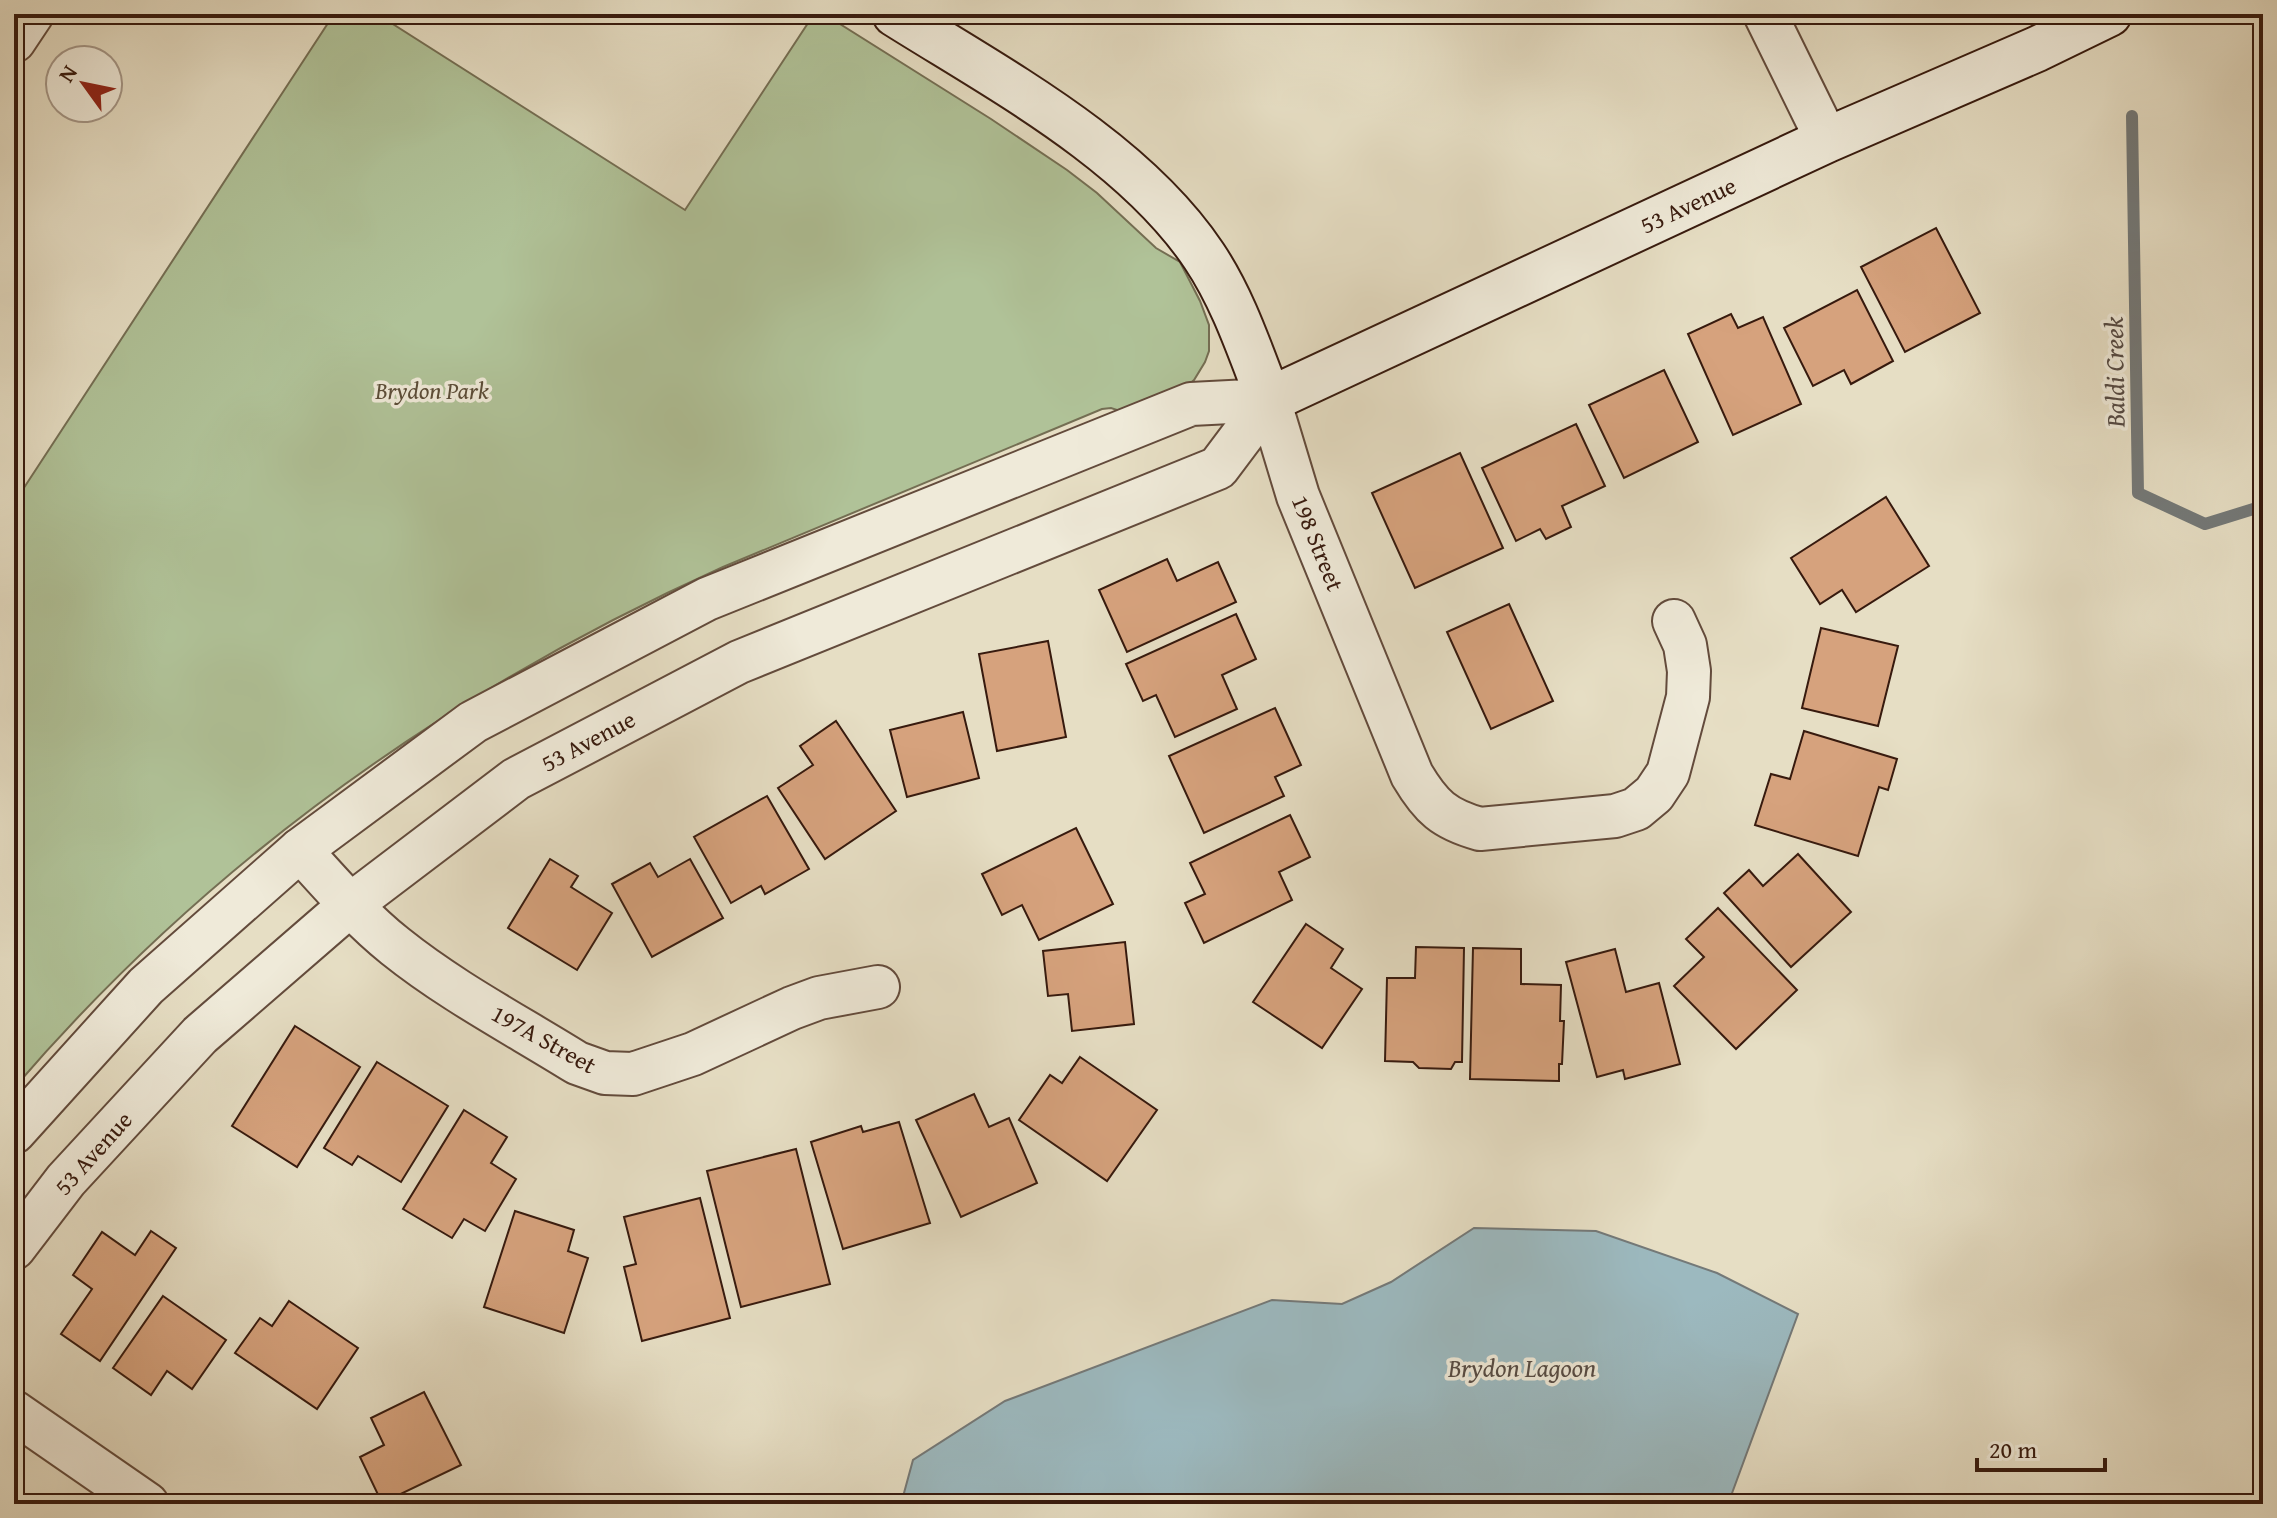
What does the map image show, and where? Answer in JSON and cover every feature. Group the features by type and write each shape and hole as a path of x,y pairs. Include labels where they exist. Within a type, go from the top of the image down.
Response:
{"street":[{"path":"14,41 32,14"},
{"name":"198 Street","path":"895,14 1085,137 1130,174 1179,223 1205,256 1221,284 1269,400 1298,496 1412,775 1426,799 1441,813 1458,823 1480,829 1615,816 1636,809 1654,794 1668,773 1688,697 1689,671 1685,645 1674,621"},
{"path":"1765,14 1827,140"},
{"name":"53 Avenue","path":"14,1132 146,986 300,850 473,722 707,599 1191,404 1269,400 1827,140 2037,49 2109,14"},
{"name":"53 Avenue","path":"14,1248 66,1180 200,1035 350,905 516,779 739,662 1218,468 1269,400"},
{"name":"197A Street","path":"300,850 350,905 423,968 577,1063 605,1073 633,1074 660,1066 819,998 878,987"},
{"path":"14,1412 147,1504"}],"green space":[{"name":"Brydon Park","path":"334,14 377,14 685,210 814,14 824,14 1067,170 1097,193 1156,248 1180,262 1209,325 1209,351 1194,380 1184,389 1126,413 1111,408 1102,409 723,567 622,615 524,668 430,726 339,788 252,856 169,928 89,1005 14,1088 14,503"}],"water":[{"name":"Brydon Lagoon","path":"1474,1228 1596,1231 1717,1273 1798,1314 1728,1504 901,1504 913,1460 1005,1401 1272,1300 1342,1304 1391,1282"}],"building":[{"path":"1936,228 1980,313 1905,352 1861,267"},
{"path":"1857,290 1893,361 1851,384 1844,370 1813,386 1784,328"},
{"path":"1731,314 1738,328 1763,317 1801,404 1733,435 1688,334"},
{"path":"1664,370 1698,442 1624,478 1589,405"},
{"path":"1576,424 1605,486 1562,506 1571,527 1546,539 1540,529 1516,541 1482,468"},
{"path":"1460,453 1503,548 1415,588 1372,493"},
{"path":"1886,497 1929,566 1856,612 1842,590 1820,604 1791,558"},
{"path":"1167,559 1177,581 1218,562 1236,602 1127,652 1099,590"},
{"path":"1509,604 1553,701 1491,729 1447,632"},
{"path":"1236,614 1256,659 1222,675 1237,709 1175,737 1156,695 1143,701 1126,664"},
{"path":"1821,628 1898,646 1878,726 1802,708"},
{"path":"1048,641 1066,737 997,751 979,654"},
{"path":"1275,708 1301,765 1275,777 1284,796 1204,833 1169,756"},
{"path":"963,712 979,778 907,797 890,730"},
{"path":"836,721 896,811 825,859 778,788 813,765 800,746"},
{"path":"1804,731 1897,759 1888,790 1879,787 1858,856 1755,825 1771,774 1790,779"},
{"path":"767,796 809,869 765,894 761,886 731,903 694,837"},
{"path":"1290,815 1310,857 1279,872 1292,900 1204,943 1185,903 1205,894 1190,863"},
{"path":"1076,828 1113,904 1039,940 1022,905 1002,915 982,874"},
{"path":"1798,854 1851,912 1791,967 1724,893 1749,870 1763,886"},
{"path":"550,859 578,876 571,887 612,913 577,970 508,928"},
{"path":"690,859 723,918 652,957 612,884 650,863 658,877"},
{"path":"1718,908 1797,990 1736,1049 1674,986 1704,957 1686,939"},
{"path":"1306,924 1343,949 1331,968 1362,989 1322,1048 1253,1002"},
{"path":"1125,942 1134,1024 1072,1031 1068,994 1048,996 1043,951"},
{"path":"1416,947 1464,948 1462,1062 1455,1062 1451,1069 1419,1068 1413,1062 1385,1061 1387,978 1415,978"},
{"path":"1473,948 1521,949 1521,984 1561,985 1560,1021 1564,1021 1559,1081 1470,1079"},
{"path":"1615,949 1626,992 1659,983 1680,1064 1625,1079 1623,1070 1597,1077 1566,962"},
{"path":"295,1026 360,1067 297,1167 232,1126"},
{"path":"1080,1057 1157,1110 1107,1181 1019,1120 1050,1075 1062,1083"},
{"path":"377,1062 448,1106 401,1182 358,1156 352,1165 324,1148"},
{"path":"974,1094 989,1127 1009,1118 1037,1183 961,1217 916,1120"},
{"path":"464,1110 507,1137 491,1163 516,1179 485,1231 464,1219 452,1238 403,1209"},
{"path":"899,1122 930,1223 843,1249 811,1142 861,1126 863,1132"},
{"path":"796,1149 830,1284 741,1307 707,1171"},
{"path":"700,1198 730,1318 642,1341 624,1267 636,1264 624,1217"},
{"path":"515,1211 574,1230 568,1251 588,1258 564,1333 484,1307"},
{"path":"151,1231 176,1248 100,1361 61,1334 92,1289 73,1275 102,1232 135,1255"},
{"path":"163,1296 226,1340 192,1389 167,1371 151,1395 113,1368"},
{"path":"289,1301 358,1348 317,1409 235,1353 260,1318 272,1326"},
{"path":"424,1392 461,1465 382,1503 360,1457 384,1445 371,1418"}],"waterway":[{"name":"Baldi Creek","path":"2132,116 2138,493 2205,524 2263,506"}]}
